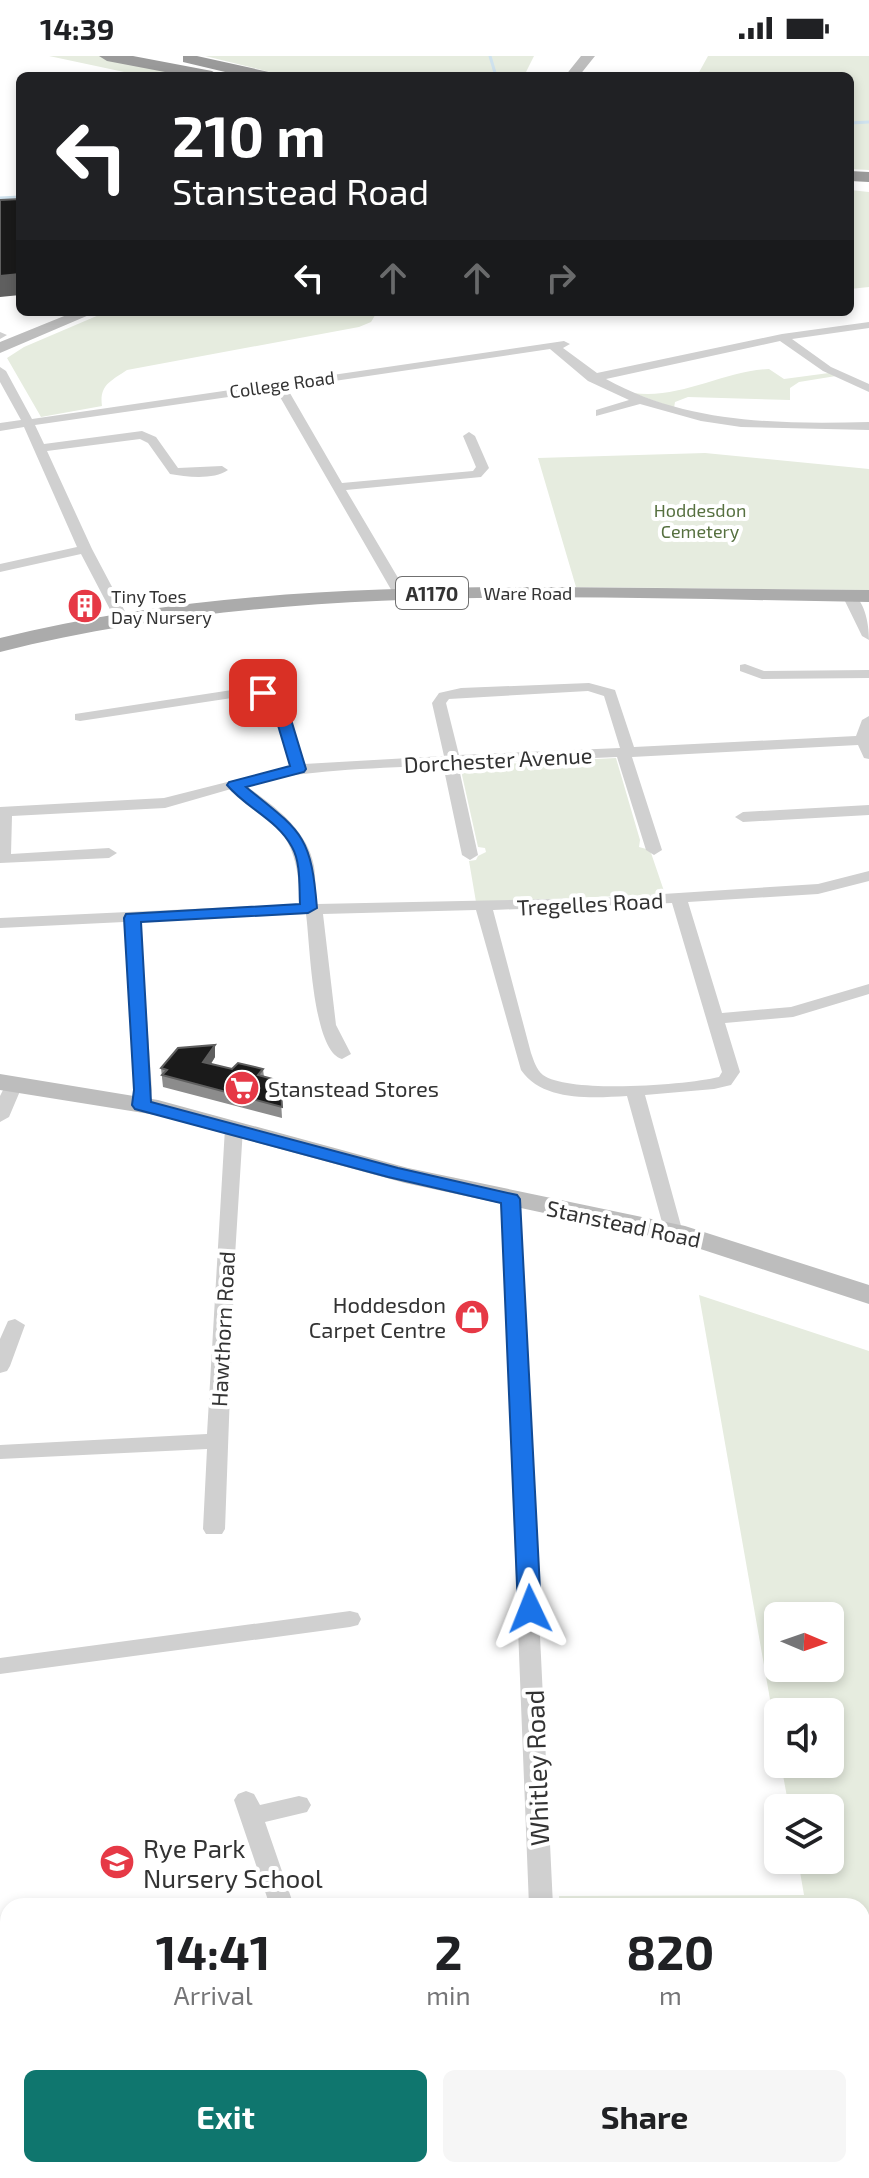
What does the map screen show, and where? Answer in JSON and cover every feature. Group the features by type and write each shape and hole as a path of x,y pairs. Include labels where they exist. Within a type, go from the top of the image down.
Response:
{"highway":[{"path":"107,56 191,72"},
{"path":"132,56 202,72"},
{"path":"175,56 245,72"},
{"path":"195,56 258,72"}],"main road":[{"name":"Ware Road","path":"0,645 122,619 263,600 400,593 859,596"}],"street":[{"path":"575,72 588,56"},
{"path":"0,340 75,316"},
{"path":"592,378 782,337 869,325"},
{"path":"782,337 827,369 867,386"},
{"name":"College Road","path":"0,427 558,345 592,378"},
{"path":"0,371 122,619"},
{"path":"592,378 637,401 682,415 730,421 869,426"},
{"path":"278,384 400,593"},
{"path":"600,413 637,401"},
{"path":"40,448 142,435 151,438 174,471 222,470"},
{"path":"337,487 477,474 483,468 469,436"},
{"path":"0,568 85,549"},
{"path":"859,596 869,636"},
{"path":"752,676 869,674"},
{"path":"470,855 439,703 444,696 461,692 589,687 604,689 611,696 654,850"},
{"path":"80,717 245,692 263,693 279,703 298,769"},
{"path":"866,748 869,720"},
{"name":"Dorchester Avenue","path":"2,812 138,806 184,799 298,769 626,753 866,748"},
{"path":"235,785 282,823 300,846 327,1025 342,1054"},
{"path":"743,817 869,810"},
{"path":"2,812 3,859 109,853"},
{"name":"Tregelles Road","path":"0,923 311,908 484,908 679,898 828,888 869,876"},
{"path":"484,908 521,1048 532,1074 546,1084 573,1091 714,1084 725,1081 731,1072 679,898"},
{"path":"132,918 143,1090 141,1105"},
{"path":"715,1019 793,1012 869,989"},
{"path":"0,1117 7,1083"},
{"name":"Stanstead Road","path":"7,1083 141,1105 395,1173 674,1233 869,1295"},
{"path":"634,1089 674,1233"},
{"name":"Hawthorn Road","path":"214,1529 234,1128"},
{"name":"Whitley Road","path":"510,1199 541,1898"},
{"path":"0,1366 15,1325"},
{"path":"0,1452 217,1441"},
{"path":"0,1666 350,1619"},
{"path":"279,1898 249,1808 299,1805"}],"green space":[{"path":"49,56 101,56 180,72 124,72"},
{"path":"205,56 534,56 526,72 270,72"},
{"path":"708,56 869,56 869,170 854,169 854,72 699,72"},
{"path":"854,190 869,192 869,287 854,289"},
{"path":"97,316 375,316 371,322 359,327 127,370 104,388 102,406 41,417 7,358 24,347"},
{"path":"769,369 784,379 829,373 836,376 799,382 790,388 790,400 688,397 675,402 674,408 633,393 684,389"},
{"name":"Hoddesdon Cemetery","path":"705,453 869,469 869,590 576,587 538,458"},
{"path":"616,758 640,840 639,847 650,850 665,894 476,902 469,861 486,852 485,848 478,847 462,775 464,766"},
{"path":"699,1295 869,1351 869,1898 559,1898 804,1895 800,1874 844,1874 844,1794 786,1794 784,1778 844,1778 844,1698 770,1698 767,1682 844,1682 844,1602 764,1602 764,1665"}],"building":[{"path":"16,199 16,274 0,276 0,200"},
{"path":"215,1045 203,1062 232,1069 238,1063 263,1069 258,1075 280,1081 276,1086 281,1088 282,1107 162,1075 167,1070 161,1068 178,1048"}],"waterway":[{"path":"490,56 495,72"},
{"path":"854,123 869,122"},
{"path":"0,198 16,197"}],"place":[{"name":"Tiny Toes Day Nursery","path":"85,606"},
{"name":"Stanstead Stores","path":"242,1088"},
{"name":"Hoddesdon Carpet Centre","path":"472,1317"},
{"name":"Rye Park Nursery School","path":"117,1862"}],"route":[{"path":"263,693 279,703 298,769 235,785 282,823 300,846 305,864 308,908 132,918 143,1090 141,1105 395,1173 510,1199 530,1609"}]}
